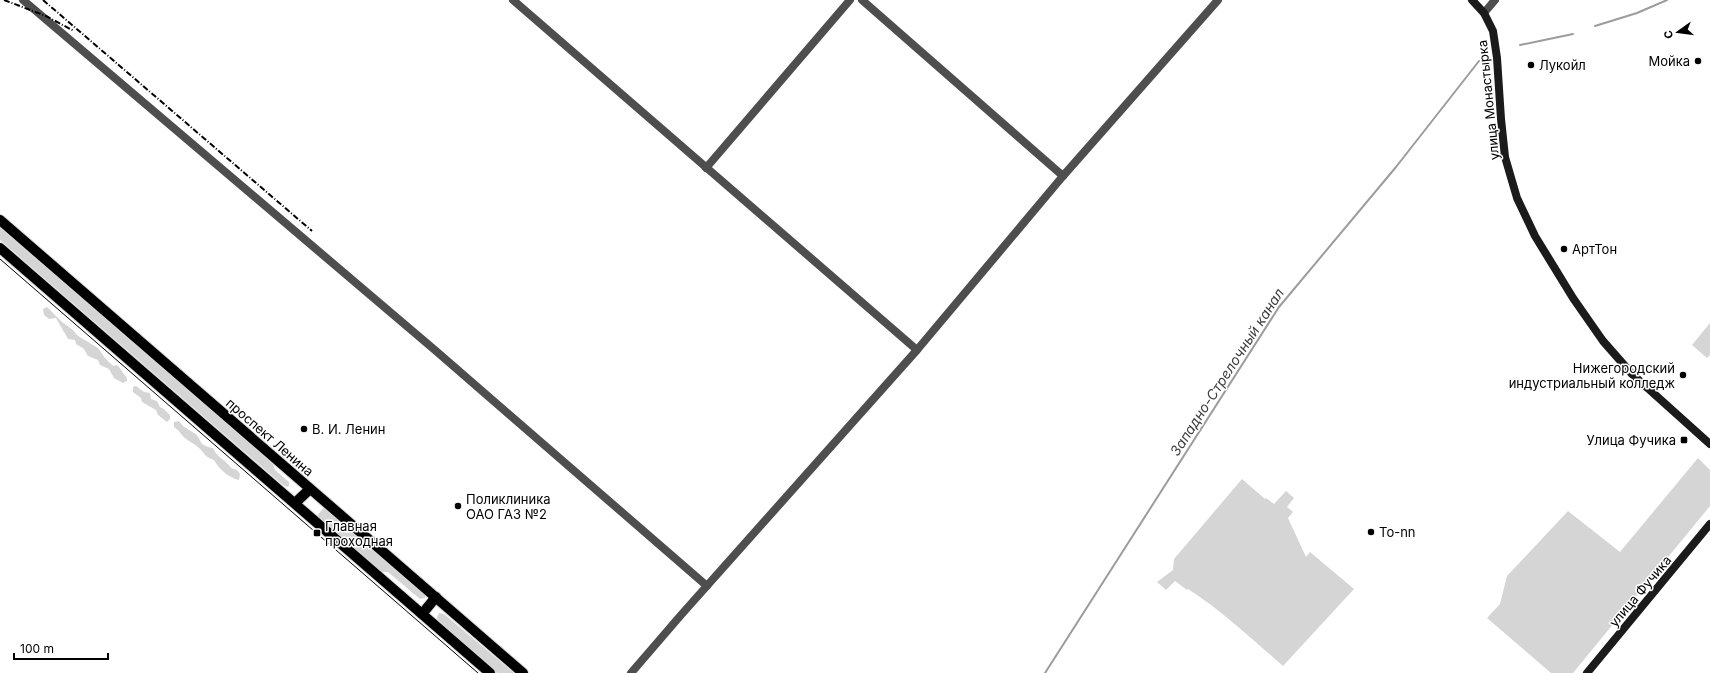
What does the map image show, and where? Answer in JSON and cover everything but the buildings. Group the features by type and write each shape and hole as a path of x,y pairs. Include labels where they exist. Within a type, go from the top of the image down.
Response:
{"main road":[{"name":"проспект Ленина","path":"0,220 523,673"},
{"path":"0,248 490,673"},
{"path":"294,503 310,489"},
{"path":"422,614 436,597"}],"street":[{"path":"23,0 436,351 707,586"},
{"path":"513,0 917,350"},
{"path":"706,168 850,0"},
{"path":"862,0 1062,176"},
{"path":"631,673 917,350 1062,176 1218,0"},
{"name":"улица Монастырка","path":"1472,0 1484,12 1493,31 1497,58 1505,157 1517,198 1532,230 1570,294 1602,341 1632,374 1710,444"},
{"path":"1484,12 1495,0"},
{"name":"улица Фучика","path":"1587,673 1710,524"}],"shaded area":[{"path":"0,223 272,461 275,470 289,482 289,486 287,487 283,485 0,240"},
{"path":"47,307 78,336 98,348 113,366 117,365 127,378 127,381 123,383 114,378 109,369 100,365 98,360 88,356 84,349 76,344 75,340 68,339 56,318 49,319 44,315 43,309"},
{"path":"1710,323 1710,355 1707,358 1692,345"},
{"path":"136,386 144,392 150,393 151,399 157,401 160,407 170,415 170,419 167,422 158,415 156,410 142,402 141,398 133,392 133,387"},
{"path":"179,421 183,426 197,435 202,444 213,448 231,468 237,470 240,474 239,480 225,473 214,460 210,459 197,446 187,440 174,427 174,422"},
{"path":"1698,458 1710,470 1710,506 1573,673 1551,673 1487,618 1500,604 1507,576 1568,511 1620,552"},
{"path":"1242,479 1265,499 1266,498 1274,504 1286,491 1294,498 1287,507 1293,512 1288,518 1306,557 1310,552 1354,589 1283,666 1225,616 1188,589 1187,590 1175,581 1166,590 1157,582 1173,570 1174,559"},
{"path":"325,506 425,594 425,598 420,599 388,572 382,572 317,516"},
{"path":"439,613 444,614 514,673 497,673 438,622 437,617"}],"waterway":[{"name":"Западно-Стрелочный канал","path":"1595,26 1637,13 1667,0"},
{"name":"Западно-Стрелочный канал","path":"1520,45 1573,34"},
{"name":"Западно-Стрелочный канал","path":"1045,673 1279,307 1396,167 1479,61"}],"tram line":[{"path":"0,259 478,673"}],"railway":[{"path":"4,0 46,16 74,31"},
{"path":"43,0 312,231"}],"place":[{"name":"Мойка","path":"1698,61"},
{"name":"Лукойл","path":"1531,65"},
{"name":"АртТон","path":"1564,249"},
{"name":"Нижегородский индустриальный колледж","path":"1683,375"},
{"name":"В. И. Ленин","path":"304,429"},
{"name":"Улица Фучика","path":"1684,440"},
{"name":"Поликлиника ОАО ГАЗ №2","path":"458,506"},
{"name":"To-nn","path":"1371,532"},
{"name":"Главная проходная","path":"317,533"}]}
